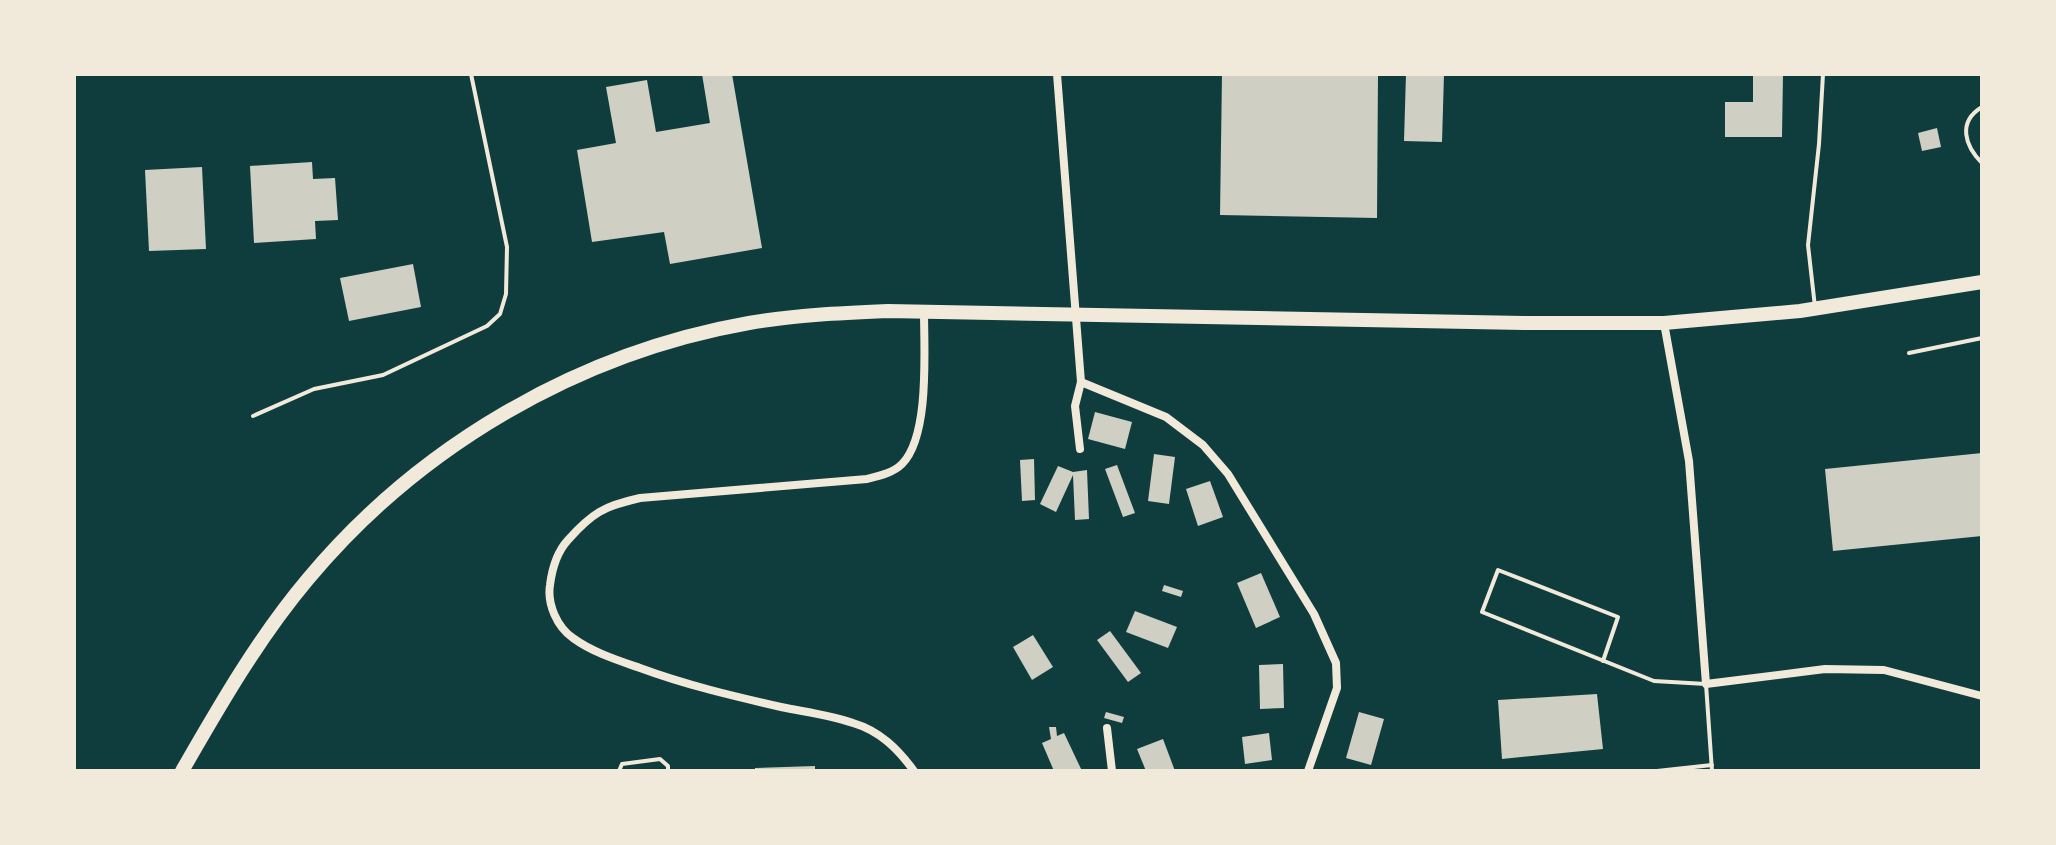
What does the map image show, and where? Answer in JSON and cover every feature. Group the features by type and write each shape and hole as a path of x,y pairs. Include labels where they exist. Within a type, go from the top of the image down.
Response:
{"main road":[{"path":"187,769 280,615 359,523 420,470 489,422 564,381 676,340 783,318 924,311 1509,323 1664,323 1815,309 1982,282"}],"street":[{"path":"1057,74 1081,382 1075,406 1080,449"},
{"path":"914,771 901,753 877,733 853,723 723,694 609,657 572,638 564,630 553,614 549,591 552,568 564,544 589,516 618,503 640,498 867,479 890,472 901,464 917,435 924,384 924,311"},
{"path":"1664,323 1689,461 1706,684 1825,669 1884,670 1982,696"},
{"path":"1081,382 1166,417 1203,445 1228,474 1314,614 1336,663 1338,676 1337,688 1308,771"},
{"path":"1107,728 1112,771"}],"lane":[{"path":"253,416 314,389 383,375 487,326 500,314 506,294 507,247 471,74"},
{"path":"1815,309 1808,245 1823,74"},
{"path":"1982,107 1972,116 1966,140 1970,151 1982,163"},
{"path":"1909,353 1982,338"},
{"path":"1603,661 1618,617 1498,570 1482,612 1603,661 1654,681 1706,684 1712,768 1657,771"},
{"path":"619,771 622,764 660,759 668,766 668,771"}],"building":[{"path":"702,74 732,74 762,248 670,264 664,232 592,242 577,150 616,143 606,87 647,80 656,132 710,123"},
{"path":"1222,74 1378,74 1377,218 1220,215"},
{"path":"1406,74 1444,74 1442,142 1404,141"},
{"path":"1753,74 1783,74 1782,137 1725,137 1725,102 1753,102"},
{"path":"1937,128 1941,147 1922,151 1918,133"},
{"path":"312,162 313,179 335,178 338,220 315,221 316,239 254,243 250,166"},
{"path":"202,167 206,249 149,251 145,170"},
{"path":"413,264 421,307 349,321 340,278"},
{"path":"1095,412 1132,422 1125,449 1088,439"},
{"path":"1982,453 1982,536 1833,551 1825,469"},
{"path":"1154,454 1175,457 1169,504 1148,501"},
{"path":"1034,459 1035,500 1022,501 1020,460"},
{"path":"1117,465 1135,513 1123,517 1105,469"},
{"path":"1058,466 1073,472 1087,470 1089,519 1075,520 1073,475 1056,512 1040,504"},
{"path":"1210,481 1223,517 1198,526 1186,489"},
{"path":"1261,573 1280,617 1256,628 1237,583"},
{"path":"1164,585 1183,591 1181,597 1162,591"},
{"path":"1135,611 1177,627 1168,648 1126,632"},
{"path":"1110,631 1141,673 1128,682 1097,640"},
{"path":"1033,635 1053,667 1032,680 1013,647"},
{"path":"1283,664 1284,708 1260,709 1259,665"},
{"path":"1597,694 1603,749 1502,759 1498,700"},
{"path":"1106,712 1124,717 1122,723 1104,718"},
{"path":"1359,712 1384,719 1371,765 1346,758"},
{"path":"1049,727 1056,727 1057,736 1064,733 1082,771 1054,771 1042,743 1051,739"},
{"path":"1269,733 1272,760 1245,764 1242,737"},
{"path":"1163,739 1175,771 1146,771 1137,749"},
{"path":"815,766 815,771 755,771 755,768"}]}
